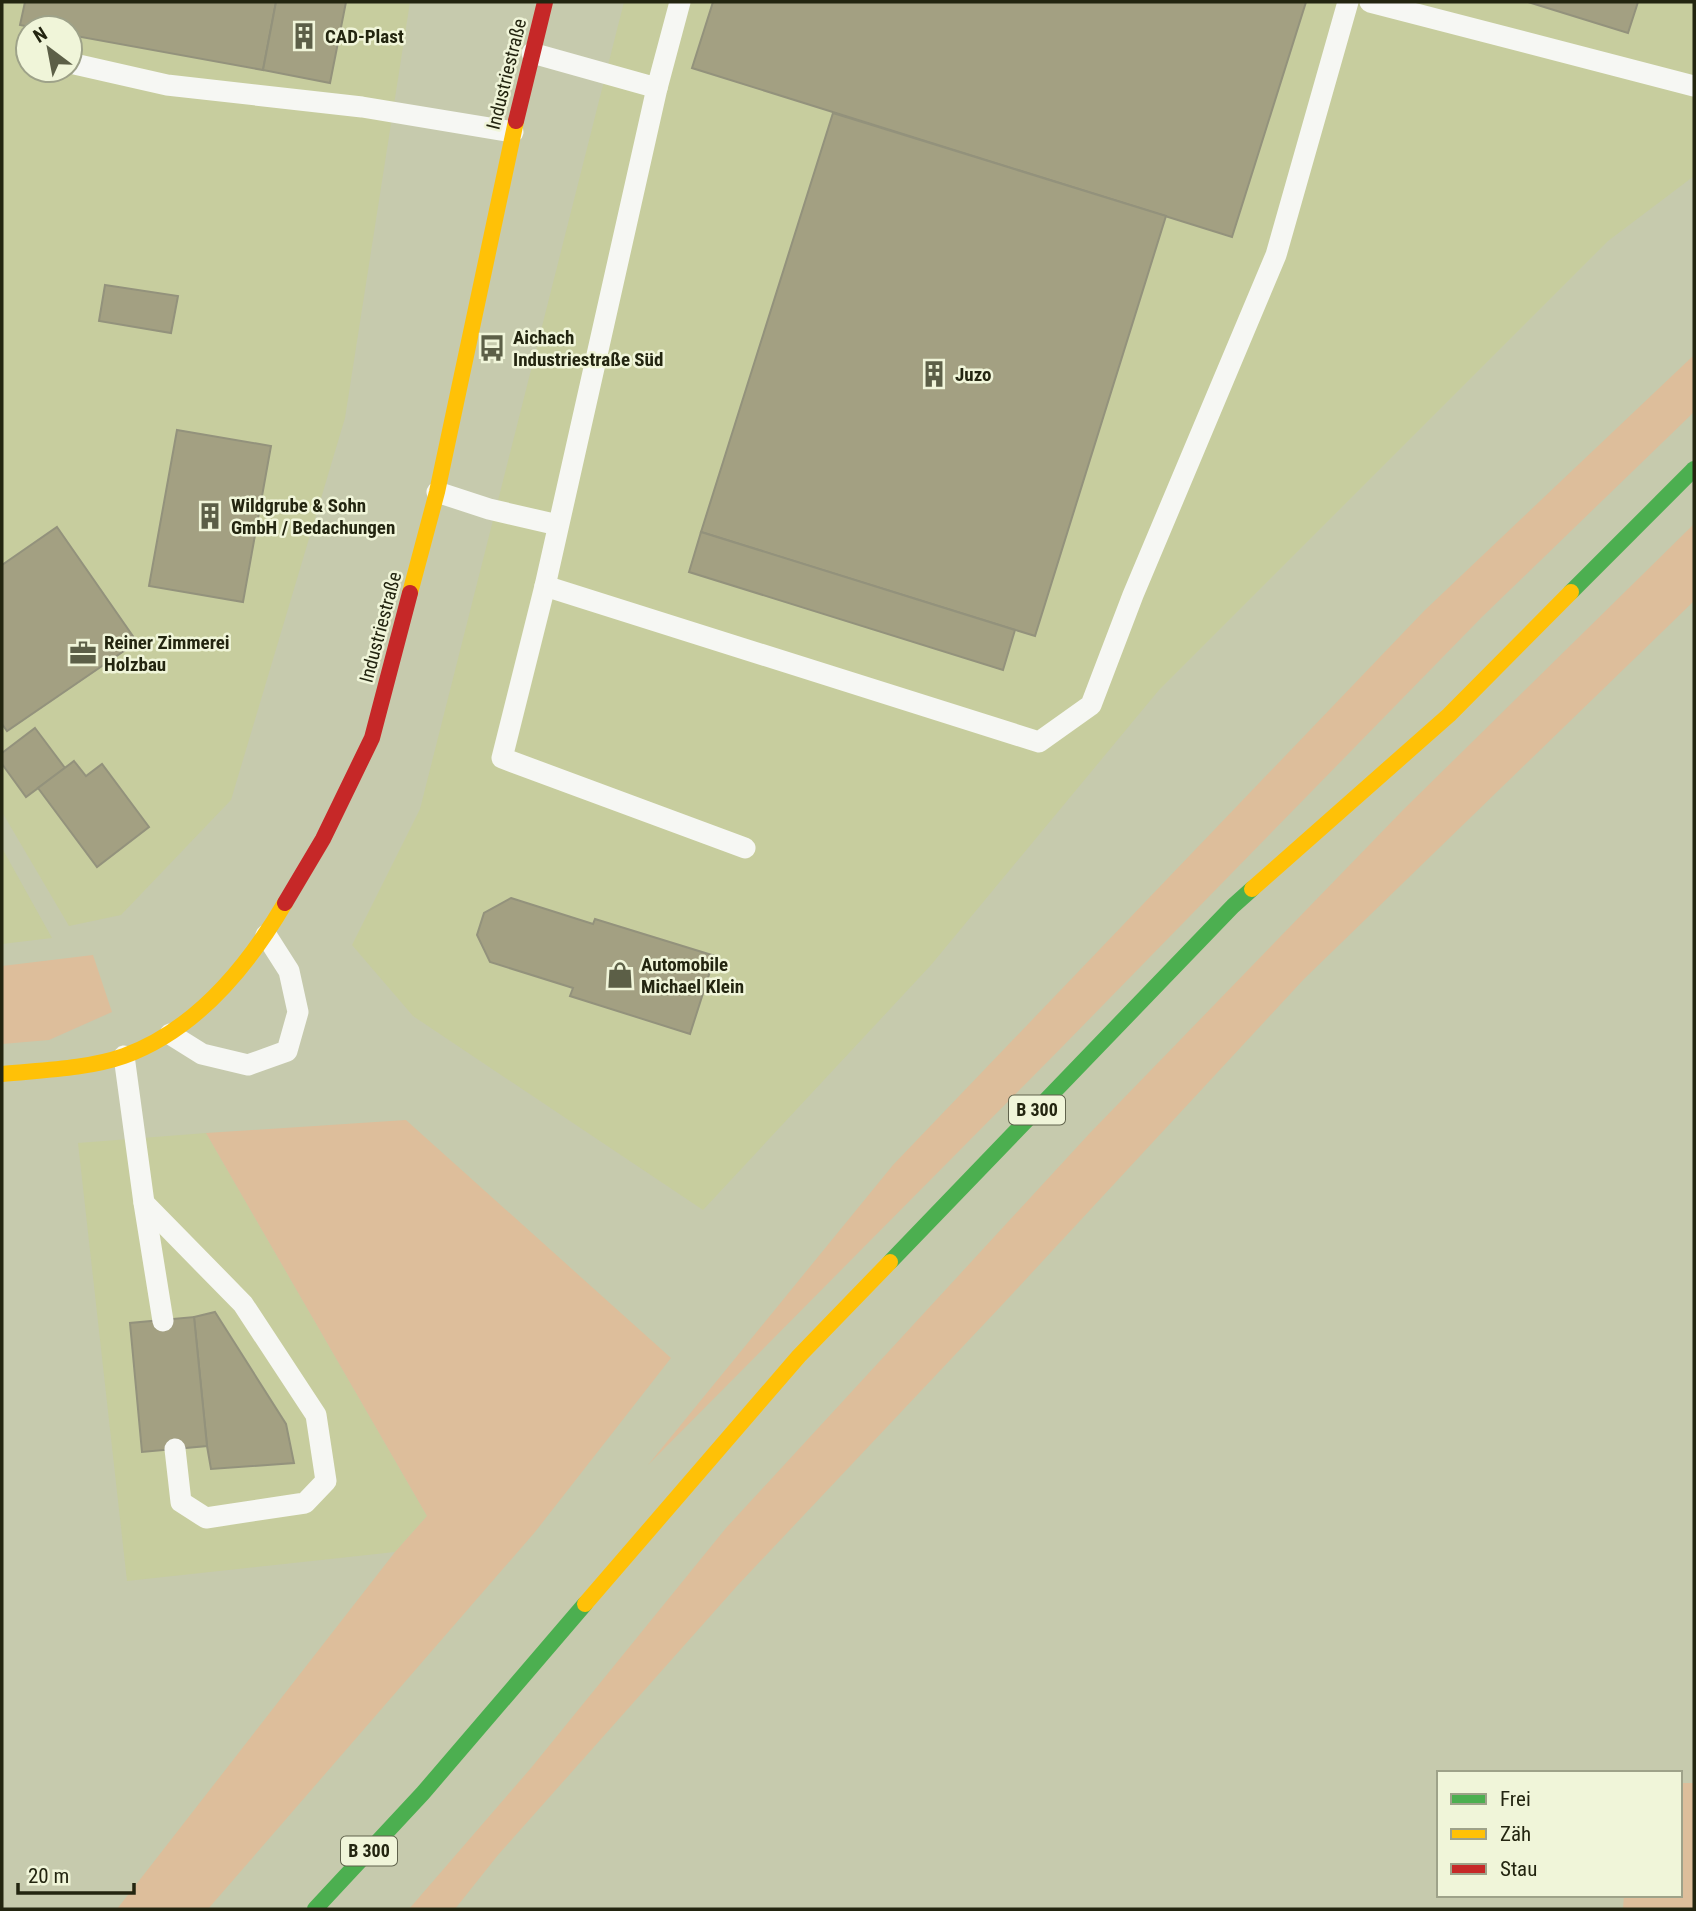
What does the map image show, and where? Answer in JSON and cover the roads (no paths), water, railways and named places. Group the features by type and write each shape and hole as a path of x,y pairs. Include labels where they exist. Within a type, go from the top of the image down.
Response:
{"main road":[{"name":"Industriestraße","path":"2,1074 75,1067 124,1056 170,1034 219,993 266,935 323,839 372,738 437,492 513,132 545,2"},
{"name":"B 300","path":"315,1909 423,1793 799,1356 1233,906 1449,715 1694,469"},
{"name":"B 300","path":"365,1878 423,1793"}],"lane":[{"path":"680,2 657,88 545,586 502,758 745,848"},
{"path":"545,586 1039,742 1091,705 1133,596 1276,255 1348,2"},
{"path":"1370,2 1694,86"},
{"path":"532,53 657,88"},
{"path":"84,66 167,85 362,107 513,132"},
{"path":"437,492 489,509 558,525"},
{"path":"170,1034 202,1054 248,1065 287,1051 298,1012 289,971 266,935"},
{"path":"124,1056 163,1321"},
{"path":"144,1203 243,1304 309,1404 316,1415 326,1481 305,1503 206,1518 181,1502 175,1449"}],"place":[{"name":"CAD-Plast","path":"304,36"},
{"name":"Aichach Industriestraße Süd","path":"492,348"},
{"name":"Juzo","path":"934,374"},
{"name":"Wildgrube & Sohn GmbH / Bedachungen","path":"210,516"},
{"name":"Reiner Zimmerei Holzbau","path":"83,653"},
{"name":"Automobile Michael Klein","path":"620,975"}]}
